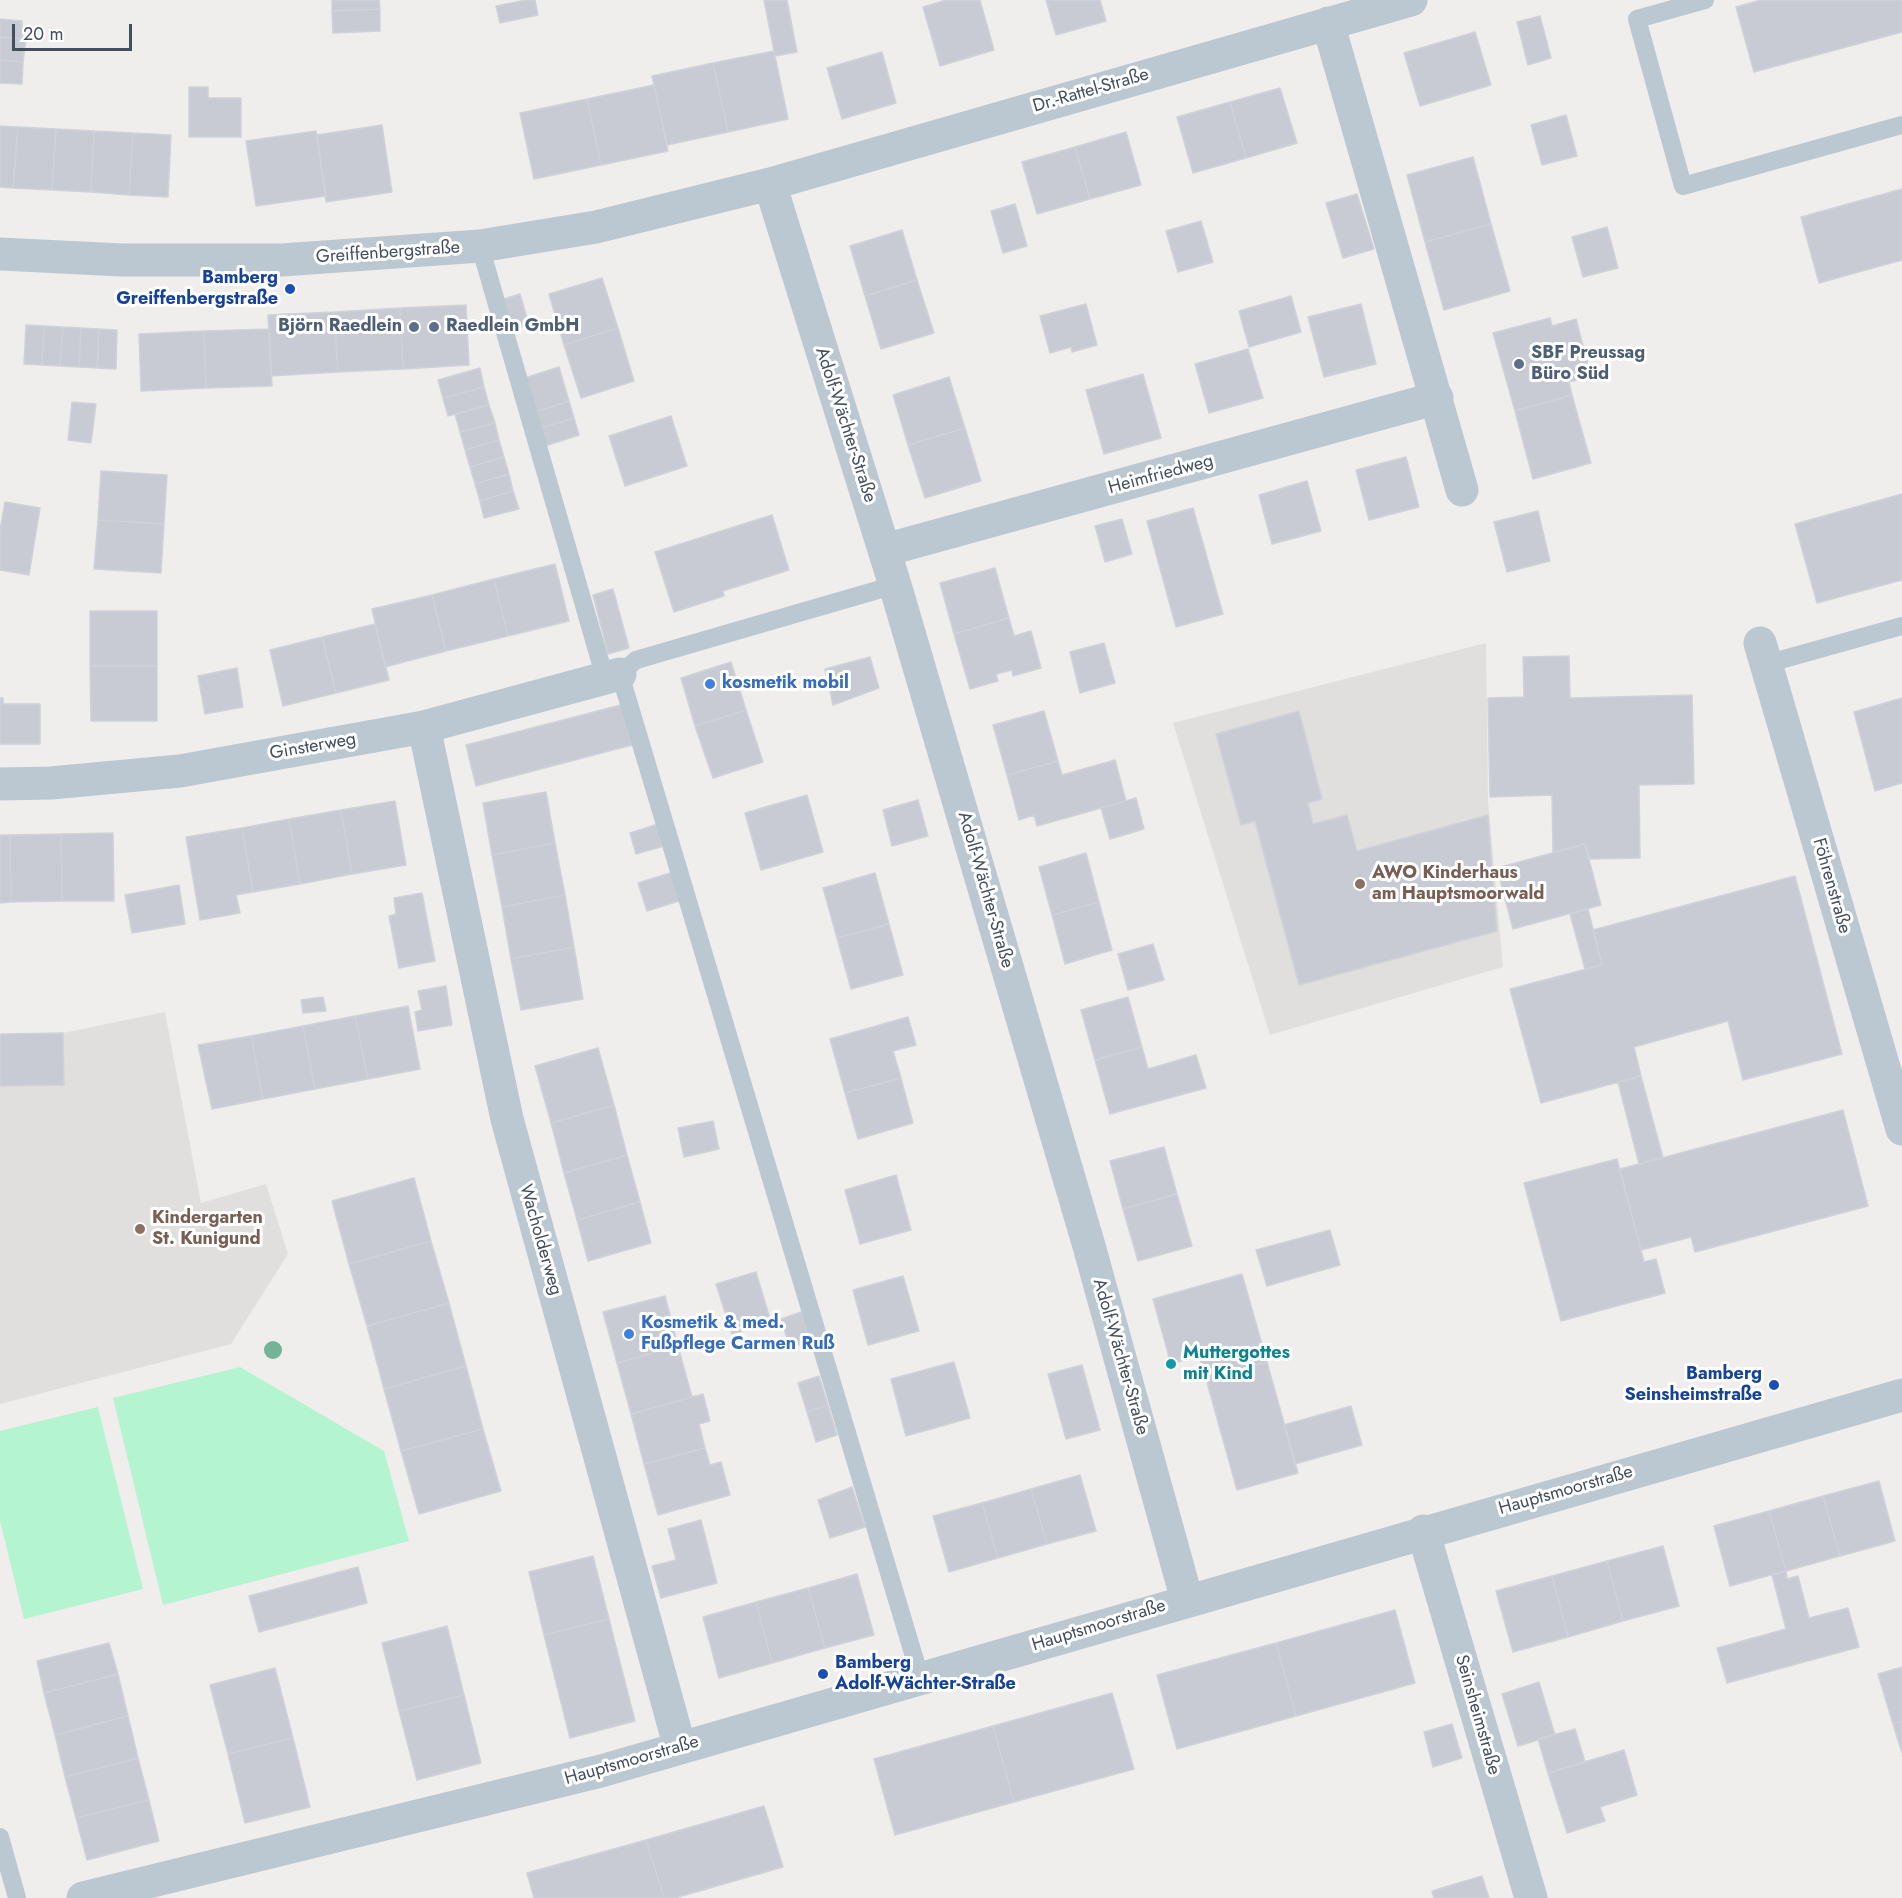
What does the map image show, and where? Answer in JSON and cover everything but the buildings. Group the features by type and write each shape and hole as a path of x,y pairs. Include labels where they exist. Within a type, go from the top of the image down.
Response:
{"street":[{"name":"Dr.-Rattel-Straße","path":"770,184 1412,0"},
{"path":"1328,23 1462,489"},
{"name":"Greiffenbergstraße","path":"0,254 249,261 480,246 596,227 770,184"},
{"name":"Adolf-Wächter-Straße","path":"770,184 885,550 1089,1246 1187,1600"},
{"name":"Heimfriedweg","path":"885,550 1437,398"},
{"name":"Föhrenstraße","path":"1763,654 1902,1129"},
{"name":"Ginsterweg","path":"0,784 62,782 180,771 424,727 612,676"},
{"name":"Wacholderweg","path":"424,727 507,1119 680,1748"},
{"name":"Hauptsmoorstraße","path":"83,1898 601,1771 921,1680 1423,1531 1902,1397"},
{"name":"Seinsheimstraße","path":"1423,1531 1531,1898"}],"lane":[{"path":"1705,0 1637,19 1683,186 1902,125"},
{"path":"480,246 921,1680"},
{"path":"612,676 636,660 895,585"},
{"path":"1763,654 1902,626"},
{"path":"0,1837 17,1898"}],"shaded area":[{"name":"AWO Kinderhaus am Hauptsmoorwald","path":"1486,643 1488,801 1503,967 1270,1035 1173,723"},
{"name":"Kindergarten St. Kunigund","path":"165,1012 201,1203 266,1184 288,1254 231,1344 0,1404 0,1034 63,1033"}],"green space":[{"path":"240,1367 384,1451 409,1541 163,1605 113,1398"},
{"path":"98,1407 143,1589 24,1619 0,1521 0,1431"}],"place":[{"name":"Bamberg Greiffenbergstraße","path":"290,289"},
{"name":"Björn Raedlein","path":"414,327"},
{"name":"Raedlein GmbH","path":"434,327"},
{"name":"SBF Preussag Büro Süd","path":"1519,364"},
{"name":"kosmetik mobil","path":"710,684"},
{"name":"AWO Kinderhaus am Hauptsmoorwald","path":"1360,884"},
{"name":"Kindergarten St. Kunigund","path":"140,1229"},
{"name":"Kosmetik & med. Fußpflege Carmen Ruß","path":"629,1334"},
{"name":"Muttergottes mit Kind","path":"1171,1364"},
{"name":"Bamberg Seinsheimstraße","path":"1774,1385"},
{"name":"Bamberg Adolf-Wächter-Straße","path":"823,1674"}]}
